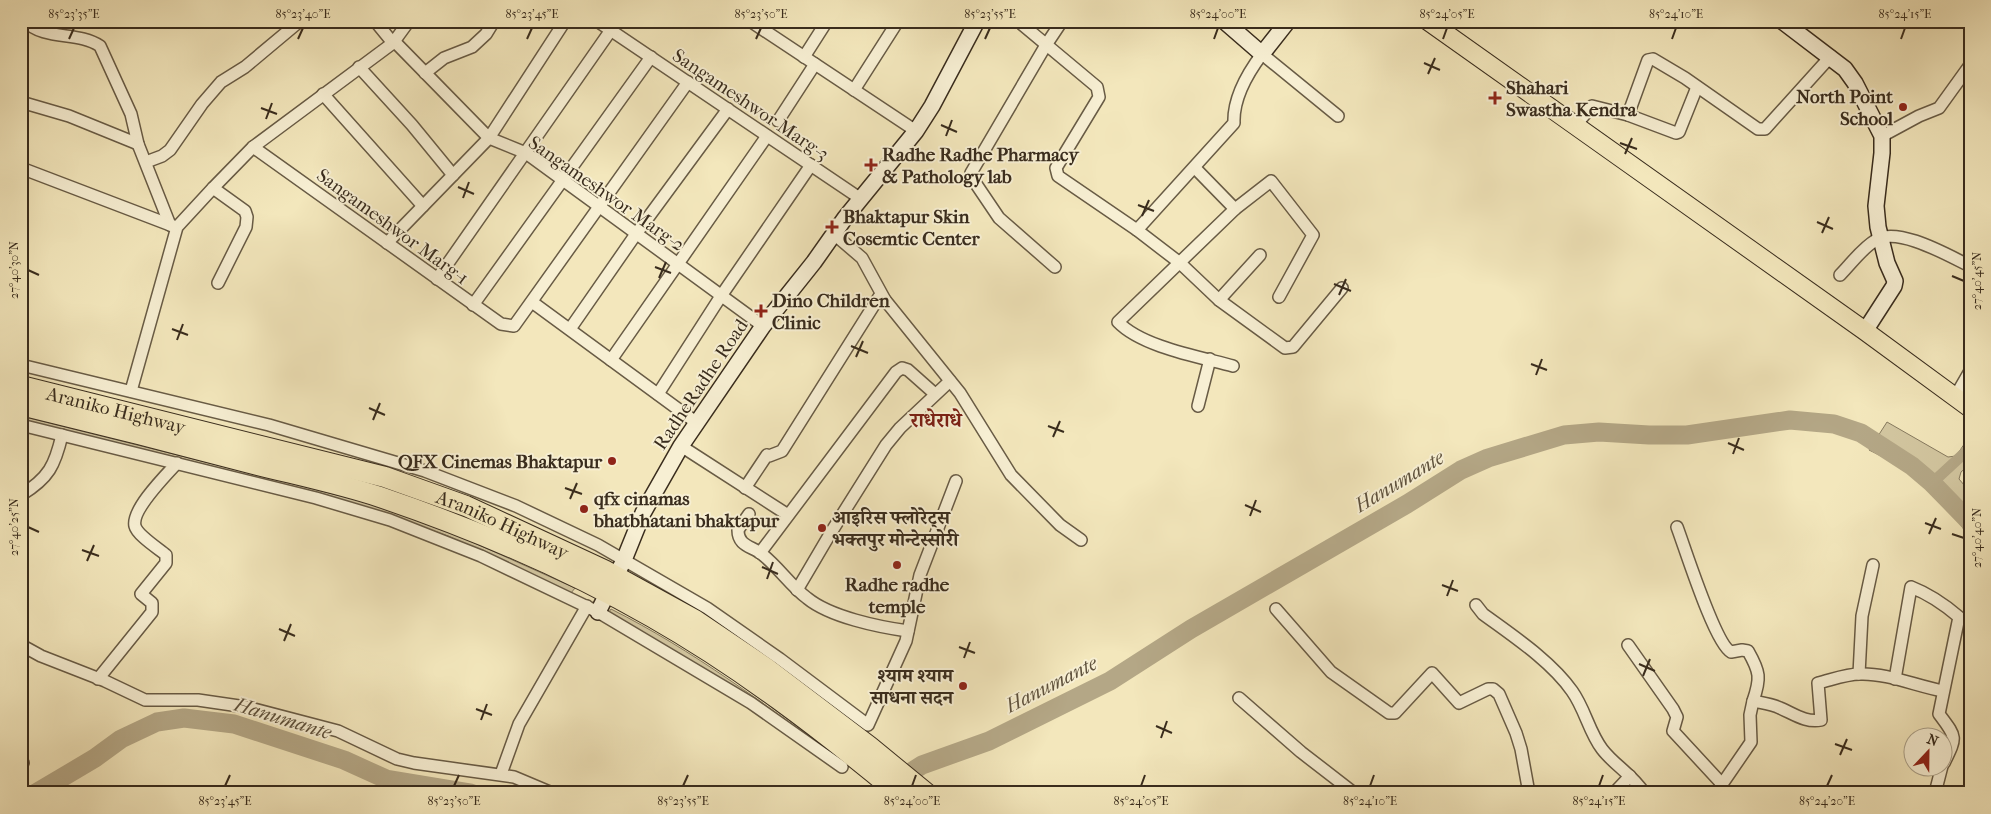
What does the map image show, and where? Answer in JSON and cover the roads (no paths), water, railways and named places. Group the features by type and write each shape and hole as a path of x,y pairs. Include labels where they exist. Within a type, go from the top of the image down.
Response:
{"highway":[{"name":"Araniko Highway","path":"21,386 385,477 466,506 615,576 654,618 719,658 780,701 857,758 898,793"},
{"name":"Araniko Highway","path":"21,405 378,496 449,522 529,555 615,576"},
{"name":"Araniko Highway","path":"857,758 926,793"}],"main road":[{"path":"1224,21 1262,54 1288,21"},
{"path":"1428,21 1865,331 1970,408"},
{"path":"1782,21 1831,56 1845,69 1855,83 1882,136 1876,196 1878,227 1895,284 1865,331"},
{"name":"RadheRadhe Road","path":"592,609 615,576 643,513 681,446 763,326 861,198 916,131 932,106 976,22"}],"street":[{"path":"25,21 41,32 84,39 100,46 131,114 138,144 173,226"},
{"path":"146,162 162,156 170,150 202,104 221,82 245,66 300,21"},
{"name":"Sangameshwor Marg-2","path":"375,21 489,138 526,153 763,326"},
{"path":"131,391 173,226 254,148 394,42 410,21"},
{"path":"425,73 444,58 472,47 486,34 494,21"},
{"path":"387,243 489,138 564,21"},
{"name":"Sangameshwor Marg-3","path":"597,21 861,198"},
{"path":"804,57 827,21"},
{"path":"854,90 898,21"},
{"path":"1018,21 1097,87 1100,92 1099,97 1056,168 1058,176 1137,230 1180,263 1219,300 1285,348 1293,347 1342,288"},
{"path":"1055,267 999,218 974,181 971,172 1062,21"},
{"path":"751,22 916,131"},
{"path":"437,278 611,30"},
{"path":"1137,230 1234,123 1234,108 1250,70 1262,54 1338,116"},
{"path":"1628,115 1648,60 1653,59 1758,129 1766,129 1831,56"},
{"path":"473,305 652,57"},
{"path":"778,121 815,64"},
{"path":"1882,136 1939,108 1970,65"},
{"path":"359,67 412,125 453,174"},
{"path":"688,82 532,302 697,423"},
{"path":"1575,126 1592,106 1628,115 1676,133 1679,132 1697,87"},
{"path":"323,94 423,206"},
{"path":"21,102 84,122 138,144"},
{"path":"570,329 636,234 728,109"},
{"path":"612,360 768,136"},
{"name":"Sangameshwor Marg-1","path":"254,148 501,324 514,326 532,302"},
{"path":"658,394 721,296 811,165"},
{"path":"21,168 173,226"},
{"path":"1195,168 1235,209"},
{"path":"1233,366 1147,341 1118,322 1235,209 1271,181 1314,234 1279,297"},
{"path":"213,188 245,211 247,217 246,227 218,283"},
{"path":"834,234 862,258 885,300 950,381 1011,475 1054,518 1081,540"},
{"path":"1840,275 1865,249 1880,238 1913,240 1970,266"},
{"path":"1219,300 1260,255"},
{"path":"745,488 767,455 782,451 879,297 885,300"},
{"path":"1198,406 1210,360"},
{"path":"21,365 269,424 425,470 516,506 598,545 615,576 707,608 735,626 868,726 906,641 920,575 956,481"},
{"path":"760,553 896,372 902,368 908,370 935,394"},
{"path":"1955,397 1970,371"},
{"path":"797,590 886,445 900,428 950,381"},
{"path":"21,425 316,498 390,520 481,556 592,609 751,703 857,758"},
{"path":"21,494 34,487 47,475 56,459 62,435"},
{"path":"681,446 788,516"},
{"path":"98,679 152,612 152,603 141,594 166,562 166,555 138,532 135,526 135,519 141,506 177,463"},
{"path":"750,514 738,530 738,536 746,546 760,553 808,600 836,614 908,631"},
{"path":"1628,645 1673,709 1677,717 1673,731 1719,788 1751,742 1750,716 1760,682 1748,651 1731,652 1724,646 1701,595 1678,527"},
{"path":"1859,674 1862,616 1873,565"},
{"path":"1895,679 1911,587 1945,605 1959,617 1939,714 1948,726"},
{"path":"1476,605 1483,614 1558,675 1578,701 1600,746 1608,757 1630,776 1644,793"},
{"path":"501,774 519,724 592,609"},
{"path":"1276,609 1331,672 1389,713 1394,713 1432,674 1459,703 1488,689 1493,689 1498,694 1516,733 1529,793"},
{"path":"21,645 41,656 145,700 198,700 246,707 338,731 397,759 414,763 501,774 518,778 552,793"},
{"path":"1754,700 1779,707 1804,719 1821,720 1818,683 1859,674 1895,679 1944,691"},
{"path":"1239,698 1301,752 1354,793"},
{"path":"1614,793 1630,776"},
{"path":"1935,793 1939,776"}],"waterway":[{"name":"Hanumante","path":"878,793 922,765 989,741 1110,681 1191,629 1407,504 1461,470 1488,458 1564,435 1599,432 1687,435 1790,420 1834,424 1861,433 1912,466 1932,483 1970,522"},
{"path":"1932,483 1970,448"},
{"name":"Hanumante","path":"36,793 95,758 121,739 157,722 184,718 234,724 344,760 386,779 471,793"}],"place":[{"name":"Shahari Swastha Kendra","path":"1495,98"},
{"name":"North Point School","path":"1903,107"},
{"name":"Radhe Radhe Pharmacy & Pathology lab","path":"871,165"},
{"name":"Bhaktapur Skin Cosemtic Center","path":"832,227"},
{"name":"Dino Children Clinic","path":"761,311"},
{"name":"QFX Cinemas Bhaktapur","path":"612,461"},
{"name":"qfx cinamas bhatbhatani bhaktapur","path":"584,509"},
{"name":"आइरिस फ्लोरेट्स भक्तपुर मोन्टेस्सोरी","path":"822,528"},
{"name":"Radhe radhe temple","path":"897,565"},
{"name":"श्याम श्याम साधना सदन","path":"963,686"}],"district":[{"name":"राधेराधे","path":"936,420"}]}
